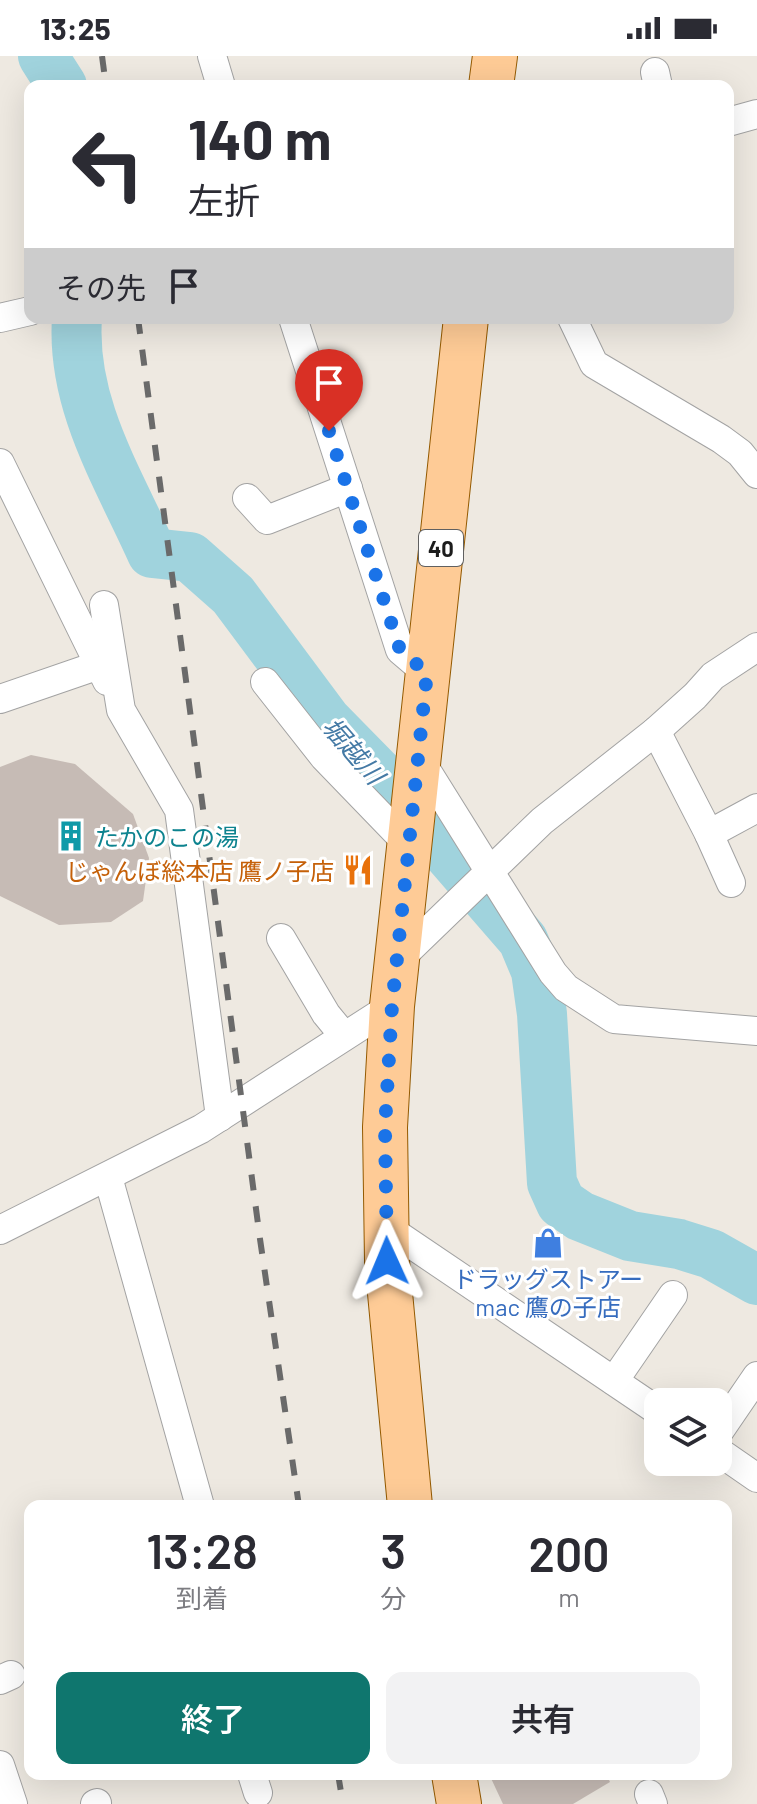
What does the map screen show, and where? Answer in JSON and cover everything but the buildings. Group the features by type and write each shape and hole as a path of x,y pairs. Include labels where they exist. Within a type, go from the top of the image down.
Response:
{"main road":[{"path":"492,80 495,56"},
{"name":"40","path":"409,1500 387,1261 385,1127 392,1006 465,324"},
{"path":"455,1780 459,1804"}],"street":[{"path":"212,56 219,80"},
{"path":"734,120 757,114"},
{"path":"0,318 24,312"},
{"path":"295,324 400,650 427,673"},
{"path":"575,324 594,364 721,439 740,453 757,474"},
{"path":"0,463 121,710 179,810 220,1117"},
{"path":"247,498 267,520 348,488"},
{"path":"104,605 121,710"},
{"path":"397,961 542,821 656,731 713,676 757,647"},
{"path":"0,699 99,665"},
{"path":"265,682 324,757 410,840"},
{"path":"656,731 731,883"},
{"path":"419,769 482,878 566,988 614,1019 757,1031"},
{"path":"709,834 757,808"},
{"path":"281,938 326,1014 344,1036"},
{"path":"0,1230 201,1129 392,1006"},
{"path":"108,1177 198,1500"},
{"path":"386,1227 644,1401"},
{"path":"614,1381 673,1295"},
{"path":"732,1413 757,1376"},
{"path":"732,1461 757,1478"},
{"path":"0,1765 13,1804"}],"waterway":[{"name":"堀越川","path":"43,56 58,80"},
{"name":"堀越川","path":"77,324 81,380 89,410 152,553 190,557 233,595 326,720 380,775 523,940 536,971 542,1014 552,1183 561,1203 580,1216 630,1236 679,1244 711,1254 757,1280"}],"railway":[{"path":"102,56 105,80"},
{"path":"139,324 260,1239 298,1500"},
{"path":"339,1780 343,1804"}],"place":[{"name":"たかのこの湯","path":"71,836"},
{"name":"じゃんぼ総本店 鷹ノ子店","path":"358,870"},
{"name":"ドラッグストアー mac 鷹の子店","path":"548,1243"}],"route":[{"path":"329,431 400,650 427,673 392,1006 385,1127 387,1261"}]}
